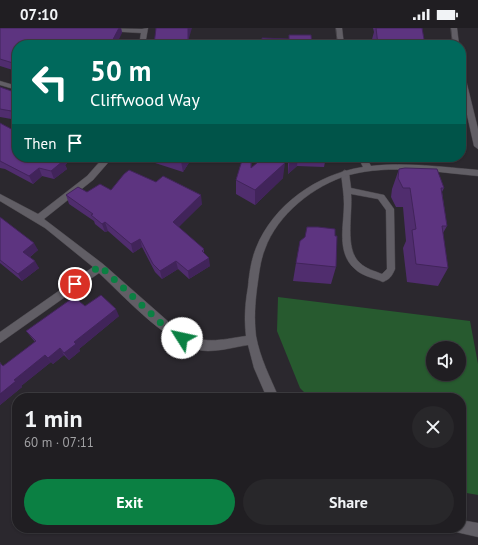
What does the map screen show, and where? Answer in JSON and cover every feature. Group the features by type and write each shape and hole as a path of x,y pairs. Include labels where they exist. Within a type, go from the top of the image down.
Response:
{"street":[{"path":"90,28 145,29 143,40"},
{"path":"339,28 340,40"},
{"path":"454,28 455,40"},
{"path":"0,82 12,86"},
{"path":"466,94 478,146"},
{"path":"39,218 90,178 104,162"},
{"path":"365,162 368,168"},
{"path":"270,393 256,361 249,314 260,250 270,229 281,215 310,191 345,173 368,168 478,173"},
{"path":"0,197 39,218 72,243 100,266 162,324 175,334 190,342 207,346 252,340"},
{"path":"0,338 100,266"},
{"path":"466,528 478,530"}],"lane":[{"path":"345,173 347,190 349,205 347,236 348,252 354,264 362,270 383,278 388,275 391,269 390,209 381,197 347,190"}],"green space":[{"path":"278,297 470,321 478,364 478,495 466,493 466,393 305,393 300,388 277,331"}],"building":[{"path":"0,28 119,28 113,40 12,40 12,63 0,59"},
{"path":"156,28 188,28 188,40 155,40"},
{"path":"376,28 422,28 424,40 377,40"},
{"path":"289,35 311,35 312,40 262,40 262,38 289,39"},
{"path":"0,87 12,91 12,111 0,109"},
{"path":"0,123 12,129 12,162 62,162 51,171 39,168 29,176 0,161"},
{"path":"241,162 251,162 251,168 258,162 285,163 255,190 236,180"},
{"path":"399,169 437,169 444,188 441,188 447,226 442,226 448,268 416,264 412,230 416,229 410,188 403,188 398,178"},
{"path":"129,170 156,182 163,176 201,195 173,222 204,249 202,251 209,258 188,271 176,261 160,271 153,264 140,239 131,244 105,222 102,224 91,215 93,214 66,195 78,187 87,192 100,184 111,190"},
{"path":"0,217 34,243 23,252 35,261 18,274 0,260"},
{"path":"307,227 335,229 335,236 337,236 336,267 296,263 300,241 305,237"},
{"path":"101,295 116,309 74,342 76,344 64,353 60,348 48,358 45,355 14,380 16,381 0,394 0,363 3,366 36,341 26,331 74,297 85,306"}],"route":[{"path":"75,284 100,266 162,324 182,338"}]}
